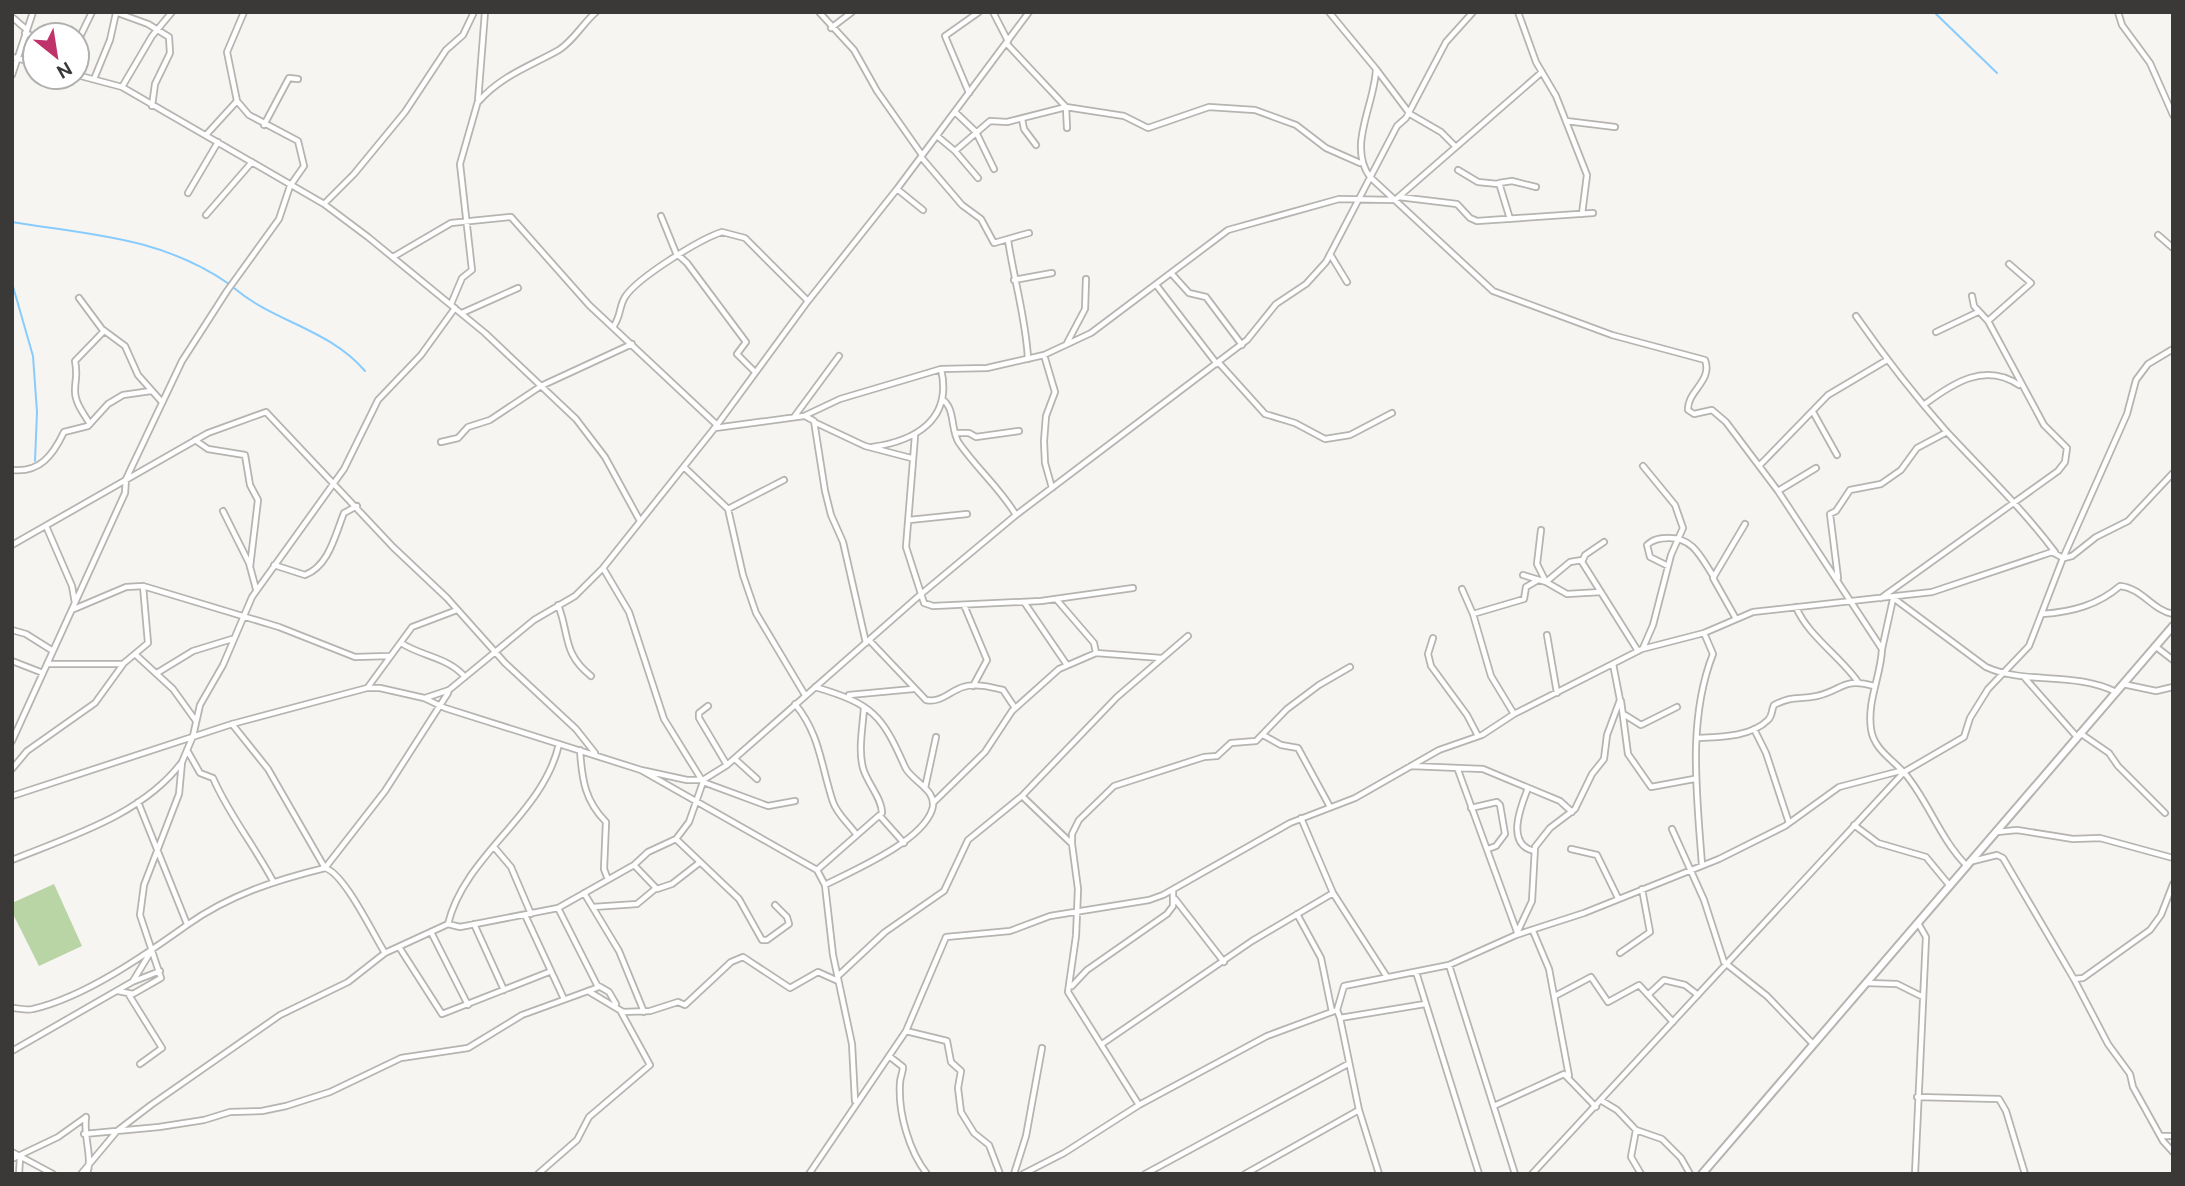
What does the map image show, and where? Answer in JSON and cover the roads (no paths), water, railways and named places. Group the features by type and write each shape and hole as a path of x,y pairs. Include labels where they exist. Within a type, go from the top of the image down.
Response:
{"main road":[{"path":"1702,1174 2173,626"}],"street":[{"path":"94,79 110,40 116,12 158,29 169,37 171,50 155,84 152,106"},
{"path":"122,87 158,29 172,12"},
{"path":"12,741 74,607 114,511 123,497 126,479 186,354 279,219 290,186 304,163 300,144 249,115 237,101 227,52 244,12"},
{"path":"324,204 354,174 405,111 446,51 463,34 474,12"},
{"path":"12,860 138,802 165,785 182,762 193,736 200,705 223,665 241,617 256,590 334,483 356,447 382,394 421,355 453,306 462,278 472,270 464,220 466,205 460,164 478,102 485,12"},
{"path":"478,102 488,91 532,61 561,49 596,12"},
{"path":"819,12 854,50 877,91 921,156 962,205 981,219 991,241 1008,240 1030,233"},
{"path":"831,28 852,12"},
{"path":"969,93 945,36 979,12"},
{"path":"993,12 1008,42 1066,107 1066,128"},
{"path":"325,868 385,792 449,690 534,620 575,596 603,568 716,426 1029,12"},
{"path":"1329,12 1409,111 1445,135 1456,148"},
{"path":"81,1174 117,1131 280,1015 348,982 384,953 448,924 460,927 474,925 558,908 607,877 634,865 648,852 676,839 685,829 703,781 735,759 920,594 1016,515 1242,345 1276,304 1306,284 1330,254 1397,126 1409,111 1446,42 1473,12"},
{"path":"1518,12 1587,175 1583,214"},
{"path":"2118,12 2122,25 2150,63 2173,115"},
{"path":"12,75 21,50"},
{"path":"12,57 19,58"},
{"path":"1376,69 1360,145 1361,163 1370,177 1493,290 1612,335 1686,357 1702,358 1707,369 1704,380 1688,404 1688,410 1694,414 1716,411 1778,491 1882,649"},
{"path":"1397,199 1542,72"},
{"path":"91,78 122,87 324,204 393,257 462,313 587,432 605,457 640,521"},
{"path":"264,125 289,78 298,79"},
{"path":"206,135 237,101"},
{"path":"955,151 990,121 1022,119 1066,107 1124,117 1148,128 1209,107 1255,110 1296,125 1326,148 1361,163"},
{"path":"956,112 976,132 994,169"},
{"path":"1022,119 1024,129 1036,145"},
{"path":"1565,121 1615,127"},
{"path":"937,136 955,151 978,178"},
{"path":"188,193 218,142"},
{"path":"206,215 252,162"},
{"path":"1458,170 1478,183 1499,184 1512,181 1536,187"},
{"path":"1499,184 1510,219"},
{"path":"897,189 923,210"},
{"path":"716,426 804,416 840,399 941,369 987,368 1044,355 1091,333 1157,286 1192,255 1238,226 1339,199 1397,199 1457,204 1474,221 1593,213"},
{"path":"393,257 451,223 509,216 514,218 589,305 716,426"},
{"path":"661,216 678,255 744,337 746,342 737,354 755,372"},
{"path":"613,327 620,317 627,294 678,255 722,232 741,235 808,301"},
{"path":"2158,235 2173,248"},
{"path":"1008,240 1014,280 1027,326 1028,359"},
{"path":"1330,254 1347,282"},
{"path":"1989,321 2031,283 2009,264"},
{"path":"1014,280 1052,273"},
{"path":"1171,273 1189,293 1206,297 1242,345"},
{"path":"1066,345 1085,309 1086,279"},
{"path":"1157,286 1218,363 1265,414 1296,423 1325,439 1350,435 1392,413"},
{"path":"462,313 518,288"},
{"path":"1880,598 2058,471 2067,451 2044,425 1989,321 1978,312 1972,296"},
{"path":"79,298 104,331 125,346 138,375 162,402"},
{"path":"1936,332 1978,312"},
{"path":"1856,316 1887,360 1947,432 2015,503 2054,552 2063,558 2072,556 2096,537 2128,521 2173,473"},
{"path":"90,424 77,402 75,389 79,376 75,361 104,331"},
{"path":"441,442 458,438 468,427 490,420 541,386 632,344"},
{"path":"1532,1174 1904,772 1964,737 1973,712 2002,674 2029,646 2063,558 2127,414 2136,380 2148,364 2173,349"},
{"path":"1044,355 1055,392 1046,416 1044,441 1045,463 1052,488"},
{"path":"793,418 839,356"},
{"path":"1759,467 1786,435 1832,392 1887,360"},
{"path":"872,447 915,436 930,422 942,399 944,388 941,369"},
{"path":"1925,404 1953,384 1971,378 2000,376 2021,386"},
{"path":"12,470 34,468 50,457 64,432 90,424 119,397 151,391"},
{"path":"942,399 949,407 958,442 978,470 997,486 1016,515"},
{"path":"12,545 195,440 266,412 495,653 552,704 595,753"},
{"path":"1813,412 1837,455"},
{"path":"804,416 872,447 911,458"},
{"path":"814,421 825,491 843,542 868,641 914,689 931,701 961,687 973,686 1003,690 1015,708"},
{"path":"957,433 969,433 976,437 1002,431 1019,431"},
{"path":"1839,581 1830,514 1836,512 1850,490 1881,484 1901,470 1917,448 1947,432"},
{"path":"915,436 911,458 906,547 920,594 929,606 1057,600 1133,588"},
{"path":"195,440 208,449 245,455 250,485 258,500 250,567"},
{"path":"1640,650 1653,625 1668,566 1683,528 1678,509 1643,466"},
{"path":"684,467 727,509 743,575 756,613 805,695"},
{"path":"1778,491 1816,468"},
{"path":"727,509 784,480"},
{"path":"274,565 305,575 314,571 329,551 344,513 357,506"},
{"path":"223,511 250,567 256,590"},
{"path":"909,520 967,514"},
{"path":"1714,577 1745,524"},
{"path":"46,526 72,586 74,607"},
{"path":"1541,530 1537,564 1546,582"},
{"path":"1668,566 1650,557 1647,545 1659,539 1681,538 1691,543 1714,577 1735,617"},
{"path":"1546,582 1570,562 1582,560 1604,542"},
{"path":"809,1174 855,1102 906,1031 943,939 982,932 1010,931 1050,916 1076,914 1149,900 1173,891 1301,818 1349,800 1410,766 1451,745 1478,736 1514,714 1640,650 1704,633 1735,617 1947,589 2013,563 2054,552"},
{"path":"1582,560 1640,650"},
{"path":"603,568 629,612 664,719 703,781"},
{"path":"1523,575 1546,582 1567,594 1602,592"},
{"path":"1473,614 1524,599 1526,587 1538,580"},
{"path":"74,607 126,586 143,586 279,628 355,657 389,656"},
{"path":"12,769 27,751 95,703 124,663 148,643 143,586"},
{"path":"2042,614 2086,607 2104,600 2120,586 2137,590 2165,612 2173,614"},
{"path":"1462,589 1473,614 1490,676 1514,714"},
{"path":"1892,598 1870,710 1872,733 1890,760 1904,772 1953,852 1970,864 1997,855 2003,858 2074,979 2108,1044 2130,1074 2133,1087 2161,1136 2173,1152"},
{"path":"1892,598 1986,667 2002,674 2071,679 2099,684 2116,692"},
{"path":"1057,600 1094,643 1096,653"},
{"path":"1024,601 1067,665"},
{"path":"558,605 569,652 591,676"},
{"path":"964,605 987,660 973,686"},
{"path":"1796,607 1802,620 1833,651 1858,682"},
{"path":"367,688 389,656 416,625 457,610"},
{"path":"12,630 26,634 53,651"},
{"path":"1702,865 1694,778 1703,678 1713,654 1704,633"},
{"path":"1547,635 1557,693"},
{"path":"838,979 885,932 944,891 968,840 1022,796 1065,755 1093,721 1188,636"},
{"path":"1433,638 1428,650 1431,666 1467,715 1478,736"},
{"path":"157,673 193,650 232,639"},
{"path":"401,643 416,652 449,662 465,677"},
{"path":"2155,646 2173,660"},
{"path":"825,885 904,843 931,813 933,803 985,752 1015,708 1067,665 1096,653 1161,658"},
{"path":"136,655 173,689 197,722"},
{"path":"12,661 43,673"},
{"path":"47,664 124,663"},
{"path":"1613,664 1624,714 1628,754 1651,787 1694,778"},
{"path":"1139,1105 1069,992 1076,936 1077,878 1072,845 1074,827 1114,786 1217,755 1231,743 1250,744 1263,735 1287,709 1319,685 1350,667"},
{"path":"2023,677 2079,735 2109,752 2118,766 2165,813"},
{"path":"1698,738 1737,735 1754,729 1767,722 1774,705 1791,697 1816,696 1843,683 1858,682 1874,687"},
{"path":"2122,684 2155,691 2173,687"},
{"path":"814,687 846,695 914,689"},
{"path":"12,796 232,724 367,688 424,698 641,770 703,781 768,806 795,801"},
{"path":"424,698 449,690"},
{"path":"846,695 887,727 905,767 925,789 933,803"},
{"path":"1516,934 1531,901 1534,851 1541,837 1581,802 1592,774 1602,764 1611,722 1620,701"},
{"path":"795,704 815,732 821,767 835,806 856,834"},
{"path":"708,706 699,713 699,718 727,765"},
{"path":"863,707 862,762 868,784 881,805 880,816 904,843"},
{"path":"1624,714 1641,725 1677,707"},
{"path":"232,724 268,769 325,868"},
{"path":"1754,729 1766,753 1789,823"},
{"path":"1263,735 1281,745 1298,748 1329,806"},
{"path":"925,789 936,737"},
{"path":"448,924 458,893 528,806 555,759 559,744"},
{"path":"187,750 200,773 214,778 230,814 253,844 272,881"},
{"path":"580,750 585,790 594,812 606,822 604,869 607,877"},
{"path":"735,759 757,779"},
{"path":"117,991 128,994 156,984 161,978 141,910 147,875 179,794 182,762"},
{"path":"1410,766 1458,770 1476,768 1560,801 1572,812"},
{"path":"641,770 817,870 825,885 838,979 852,1044 855,1102"},
{"path":"1458,770 1471,808 1476,814 1516,934"},
{"path":"1335,1011 1344,986 1449,965 1516,934 1533,931 1691,871 1759,841 1839,788 1893,771 1904,772"},
{"path":"1528,788 1518,813 1518,836 1527,848 1534,851"},
{"path":"1022,796 1072,845"},
{"path":"138,802 187,925"},
{"path":"1471,808 1497,802 1500,805 1505,834 1496,846 1488,849"},
{"path":"817,870 880,816"},
{"path":"1301,818 1333,893 1387,977"},
{"path":"1854,825 1882,845 1926,858 1950,886"},
{"path":"1672,829 1691,871 1720,953 1727,963 1767,996 1814,1045"},
{"path":"1997,832 2017,830 2073,839 2100,838 2173,858"},
{"path":"676,839 739,899 762,940 768,940 789,925 787,917 775,905"},
{"path":"494,847 511,867 549,972 564,999"},
{"path":"1571,849 1597,855 1618,898"},
{"path":"593,907 637,904 655,889 672,884 699,863"},
{"path":"634,865 655,889"},
{"path":"12,1008 35,1009 88,987 152,951 187,925 272,881 325,868 333,870 342,881 384,953"},
{"path":"2074,979 2083,978 2150,930 2161,915 2173,884"},
{"path":"1620,953 1650,932 1642,889"},
{"path":"1173,891 1174,898 1224,961"},
{"path":"584,893 637,987 644,1012"},
{"path":"1102,1044 1224,961 1333,893"},
{"path":"1069,992 1087,970 1167,914 1174,898"},
{"path":"538,1174 577,1140 589,1117 650,1065 608,992 598,987 558,908"},
{"path":"1297,914 1321,958 1335,1011 1340,1018 1359,1110 1379,1174"},
{"path":"1914,1174 1926,937 1919,923"},
{"path":"474,925 504,990"},
{"path":"1533,931 1546,960 1555,996 1561,1045 1569,1076 1596,1107"},
{"path":"431,932 468,1005"},
{"path":"399,947 440,1013 468,1005 549,972"},
{"path":"132,982 152,951"},
{"path":"588,991 619,1009 644,1012 676,1002 687,1004 739,958 746,958 789,988 818,972 838,979"},
{"path":"1449,965 1515,1174"},
{"path":"12,1051 132,982 160,971"},
{"path":"1416,972 1477,1173"},
{"path":"1555,996 1591,977 1606,1002 1639,985 1673,1022"},
{"path":"1649,994 1664,980 1685,985 1698,995"},
{"path":"1866,983 1897,984 1923,997"},
{"path":"84,1134 204,1120 230,1112 262,1111 286,1106 330,1092 401,1058 468,1048 522,1016 598,987"},
{"path":"128,994 162,1048 140,1064"},
{"path":"1340,1018 1425,1004"},
{"path":"1023,1174 1064,1153 1139,1105 1282,1028 1335,1011"},
{"path":"906,1031 947,1041 951,1062 961,1071 958,1088 961,1112 974,1133 989,1145 1000,1174"},
{"path":"1014,1174 1026,1136 1042,1048"},
{"path":"889,1056 903,1067 899,1083 903,1122 918,1160 927,1174"},
{"path":"1145,1174 1348,1063"},
{"path":"1494,1106 1562,1075 1569,1076"},
{"path":"1917,1097 1999,1099 2006,1111 2025,1174"},
{"path":"1602,1101 1617,1110 1636,1130 1662,1139 1681,1158 1690,1174"},
{"path":"1245,1174 1359,1110"},
{"path":"16,1156 58,1137 86,1117 84,1134 89,1167 87,1174"},
{"path":"1349,1118 1362,1121"},
{"path":"1636,1130 1631,1157 1641,1174"},
{"path":"2161,1136 2173,1136"},
{"path":"16,1156 19,1174"},
{"path":"16,1156 53,1174"}],"waterway":[{"path":"1934,12 1997,73"},
{"path":"12,222 125,240 151,247 204,268 229,284"},
{"path":"12,283 33,356 37,412 35,461"},
{"path":"234,288 250,300 335,345 365,371"}]}
